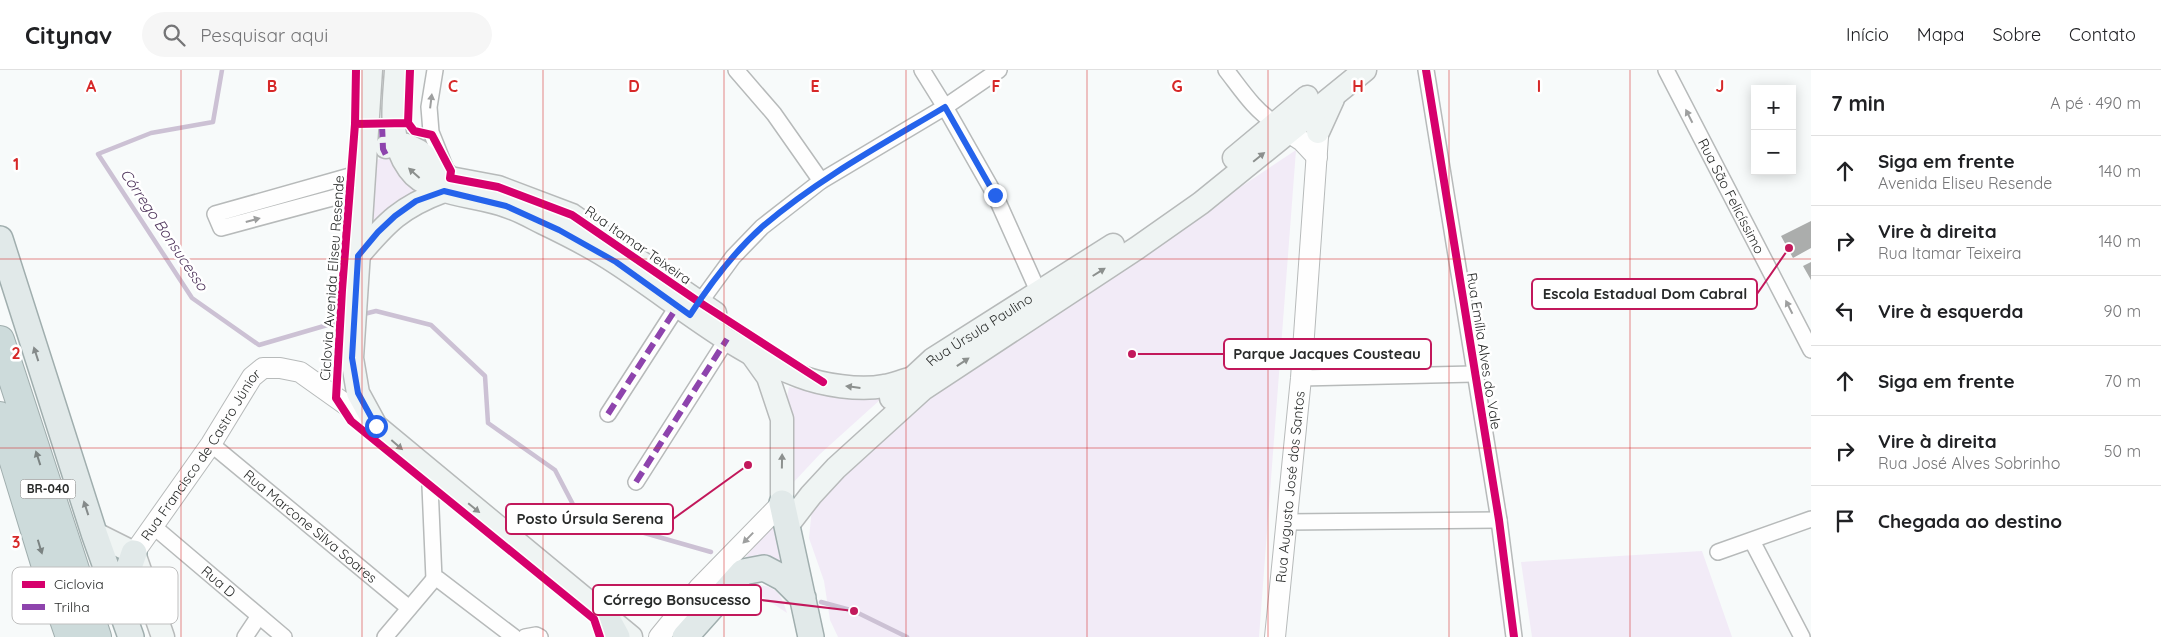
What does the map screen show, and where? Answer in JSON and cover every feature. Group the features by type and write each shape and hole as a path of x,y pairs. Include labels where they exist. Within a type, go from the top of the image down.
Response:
{"highway":[{"name":"BR-040","path":"0,340 74,567"},
{"name":"BR-040","path":"0,416 46,567"},
{"name":"BR-040","path":"66,624 70,637"},
{"name":"BR-040","path":"93,624 97,637"}],"main road":[{"path":"371,70 352,358 358,393 376,426 436,478 604,613 631,637"},
{"path":"364,174 383,148 396,143 393,125 396,70"},
{"name":"Rua Úrsula Paulino","path":"1311,115 1341,70"},
{"name":"Rua Úrsula Paulino","path":"784,514 910,379 933,359 1038,291 1151,222 1282,127 1311,115 1365,70"},
{"name":"Rua Úrsula Paulino","path":"784,514 810,495 836,468 923,389 1062,295 1137,248 1201,203 1282,127"},
{"name":"Rua Itamar Teixeira","path":"396,143 410,170 425,182 506,206 559,230 616,262 689,308 823,382"},
{"path":"358,256 378,232 395,216 416,201 450,188"},
{"path":"0,239 106,567"},
{"name":"Rua Itamar Teixeira","path":"689,308 727,339 753,356 800,377 857,388 884,386 910,379"},
{"name":"Rua Itamar Teixeira","path":"753,356 768,377 782,419 784,514"},
{"path":"784,514 811,637"},
{"name":"Rua Francisco de Castro Júnior","path":"94,533 134,553 139,567"},
{"path":"129,567 134,553"},
{"path":"685,637 743,572 764,568 783,578 803,598"},
{"path":"604,613 617,637"},
{"path":"127,624 131,637"},
{"name":"Rua Francisco de Castro Júnior","path":"159,624 163,637"}],"street":[{"path":"435,70 430,107 431,132 450,188"},
{"path":"736,70 774,114 821,181"},
{"path":"922,70 995,195 1038,291"},
{"path":"608,414 689,308 762,227 821,181 945,107 999,70"},
{"path":"1226,70 1263,116 1282,127 1317,157"},
{"name":"Rua Emília Alves do Vale","path":"1426,70 1499,520 1514,637"},
{"name":"Rua São Felicíssimo","path":"1666,70 1811,350"},
{"name":"Rua Augusto José dos Santos","path":"1275,637 1300,378 1317,157 1311,115"},
{"path":"364,174 221,228 216,214 364,174"},
{"path":"636,482 727,339"},
{"name":"Rua Francisco de Castro Júnior","path":"134,553 211,444 252,377 263,368 280,368 300,372 376,426"},
{"path":"1300,378 1474,374"},
{"name":"Rua Marcone Silva Soares","path":"211,444 409,608"},
{"path":"385,637 434,579 430,486 436,478"},
{"name":"Rua Úrsula Paulino","path":"659,637 699,588 784,514"},
{"path":"1718,552 1811,519"},
{"path":"1286,522 1499,520"},
{"name":"Rua D","path":"153,526 284,637"},
{"path":"1752,541 1802,637"},
{"path":"434,579 438,578 514,637"},
{"path":"245,637 259,616"},
{"path":"525,637 528,635 540,637"}],"shaded area":[{"path":"1296,150 1259,637 838,637 830,620 824,581 809,538 812,508 924,398"},
{"path":"393,154 427,191 370,230 374,162 382,157"},
{"path":"789,387 834,395 881,399 820,454 791,485 787,397"},
{"path":"773,523 782,562 763,557 742,562"},
{"path":"1702,551 1732,637 1532,637 1521,562"},
{"path":"756,585 769,587 777,592 783,601 787,613 748,587"}],"building":[{"path":"1811,221 1811,248 1793,258 1781,236"},
{"path":"1811,262 1811,280 1803,266"}],"waterway":[{"name":"Córrego Bonsucesso","path":"222,70 213,122 151,133 98,154 192,298 259,345 348,319"},
{"name":"Córrego Bonsucesso","path":"360,315 376,311 431,325 485,376 488,423 555,470 578,514 711,552"},
{"name":"Córrego Bonsucesso","path":"821,602 854,611 907,637"}],"marked path":[{"path":"382,125 383,149 388,159"},
{"path":"608,414 677,307"},
{"path":"636,482 727,339"}],"cycle path":[{"name":"Ciclovia Avenida Eliseu Resende","path":"356,70 355,124 336,398 351,421 594,619 600,637"},
{"path":"355,124 408,123 410,70"},
{"path":"1426,70 1499,520 1514,637"},
{"path":"408,123 414,131 432,135 451,171 450,178 498,187 572,215 699,302 823,382"}],"place":[{"name":"Escola Estadual Dom Cabral","path":"1789,248"},
{"name":"Parque Jacques Cousteau","path":"1132,354"},
{"name":"Posto Úrsula Serena","path":"748,465"},
{"name":"Córrego Bonsucesso","path":"854,611"}],"route":[{"path":"376,426 358,393 352,358 358,256 378,232 395,216 416,201 444,191 506,206 559,230 616,262 690,315 733,257 762,227 821,181 945,107 995,195"}]}
